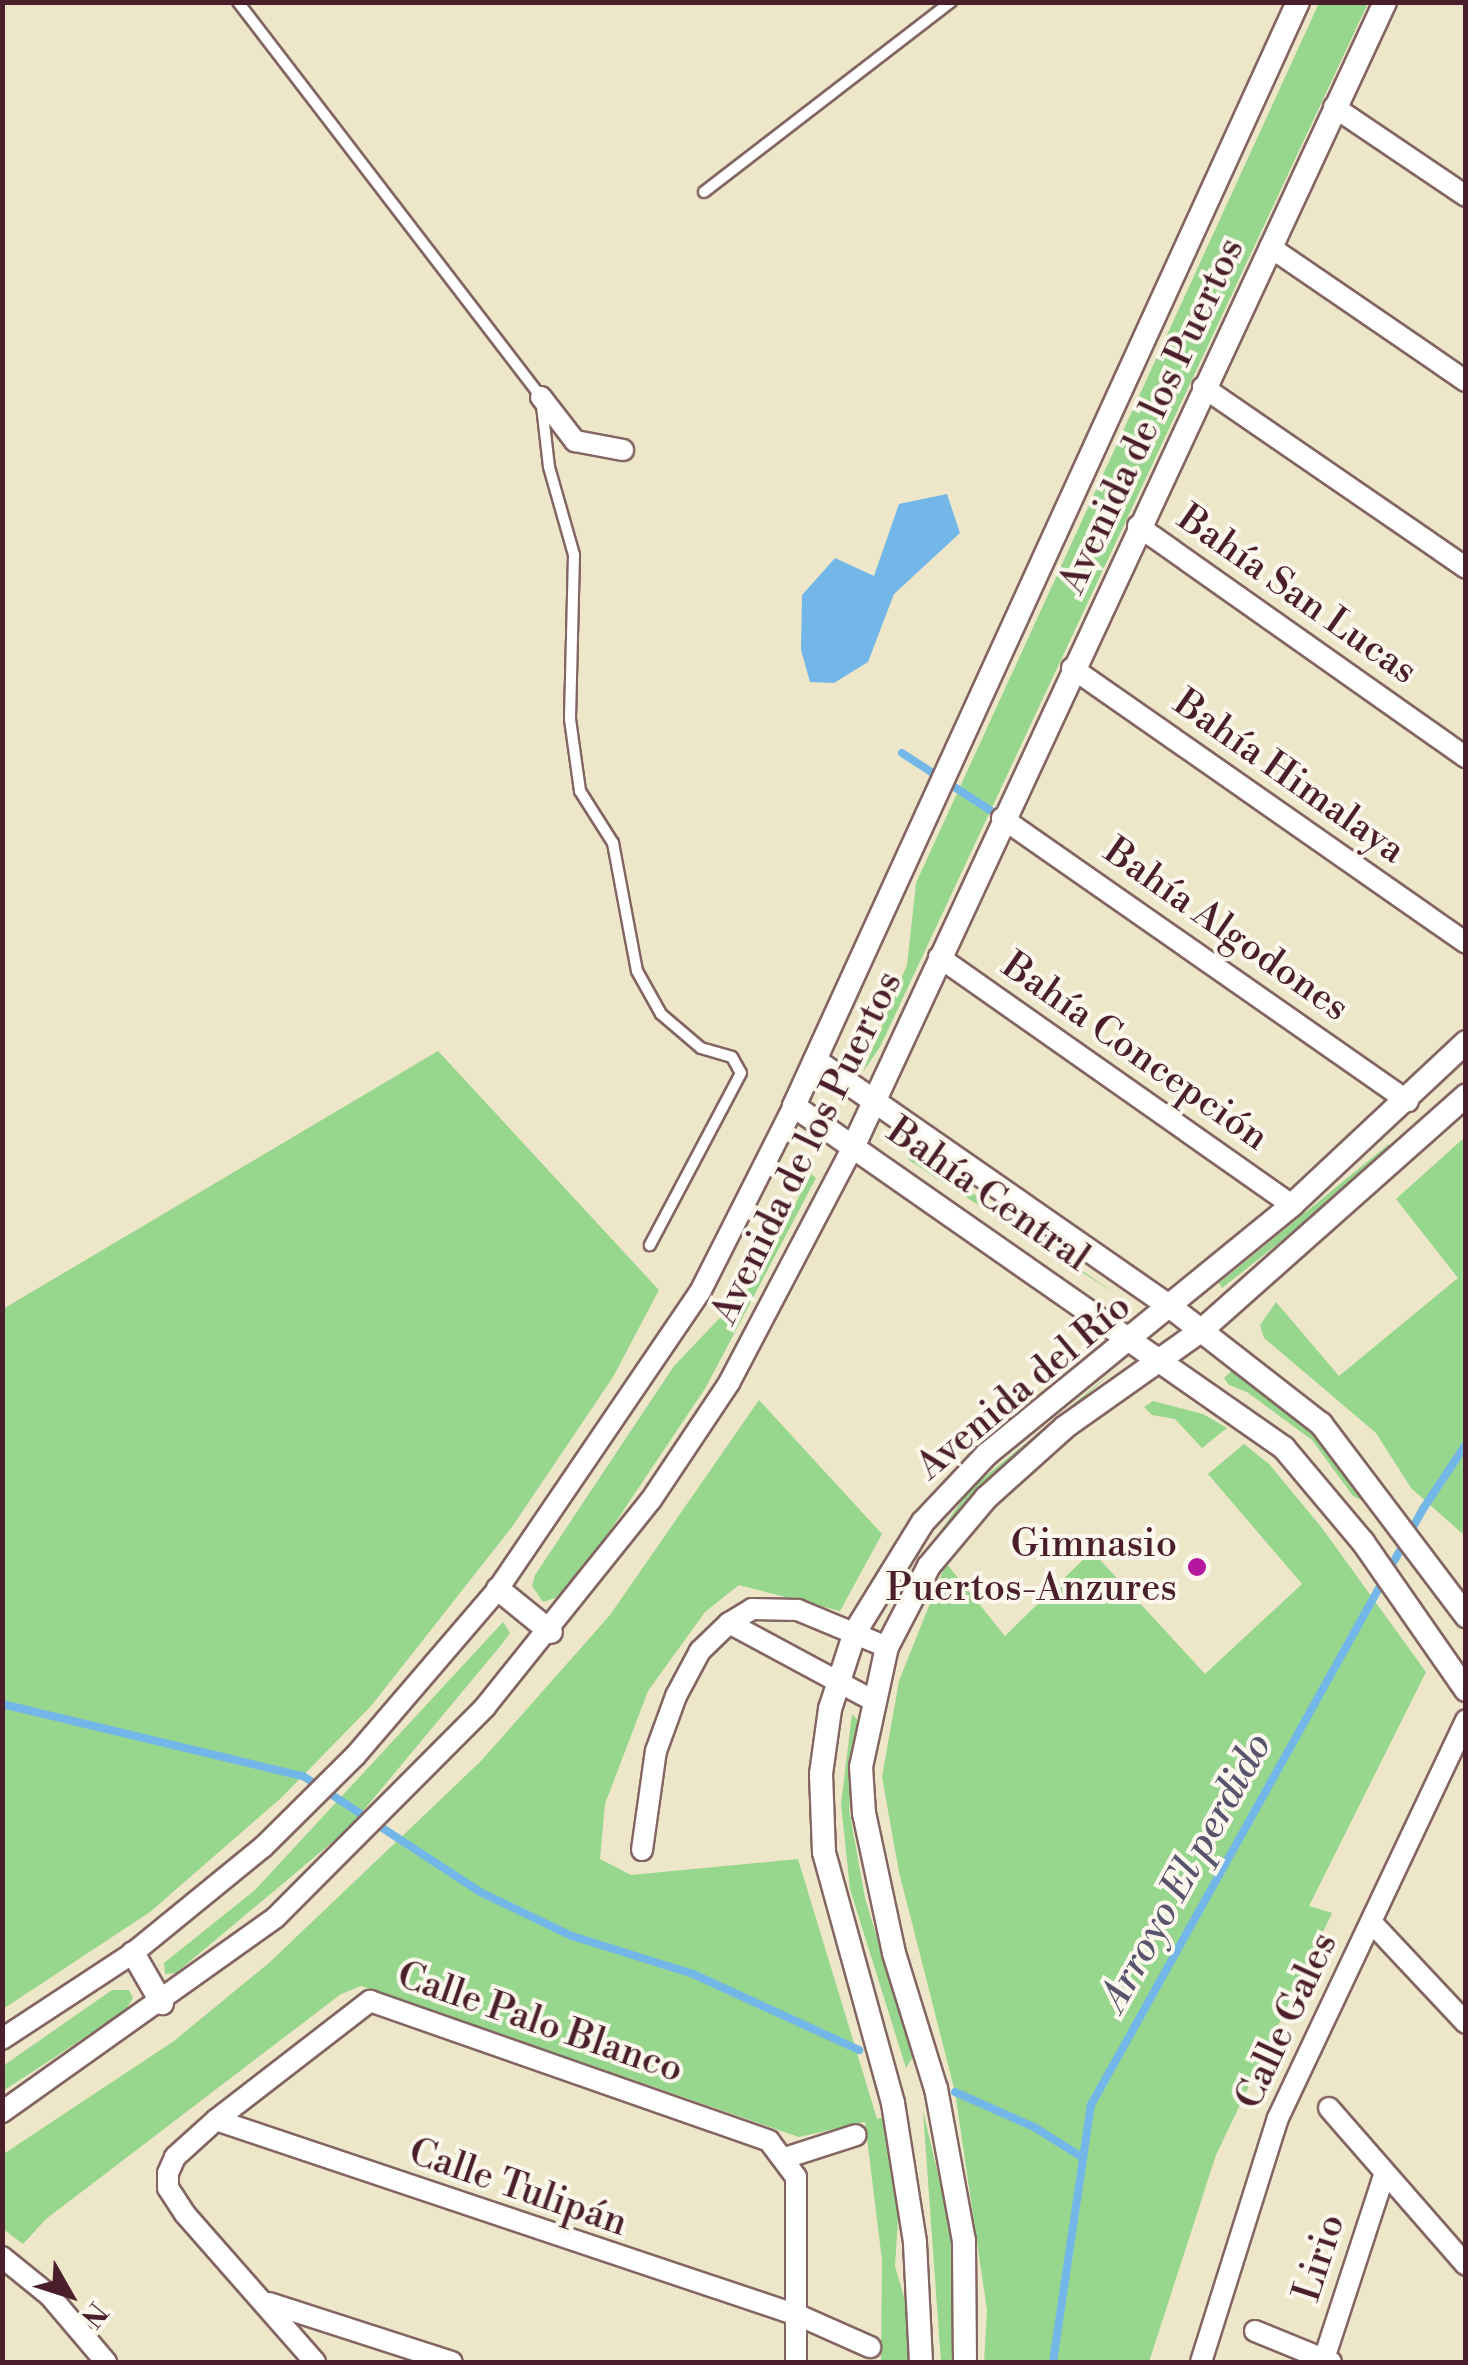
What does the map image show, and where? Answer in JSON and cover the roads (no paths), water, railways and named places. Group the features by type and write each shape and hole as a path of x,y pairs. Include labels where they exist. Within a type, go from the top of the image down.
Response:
{"street":[{"name":"Avenida de los Puertos","path":"2,2039 133,1953 275,1836 354,1756 498,1590 700,1292 794,1106 1298,2"},
{"name":"Avenida de los Puertos","path":"2,2112 162,2004 276,1918 348,1850 552,1632 728,1383 854,1145 1002,818 1385,2"},
{"path":"1334,108 1466,196"},
{"path":"1270,247 1466,381"},
{"path":"1203,387 1466,568"},
{"path":"540,398 575,441 623,450"},
{"name":"Bahía San Lucas","path":"1138,526 1466,757"},
{"name":"Bahía Himalaya","path":"1072,668 1466,943"},
{"name":"Bahía Algodones","path":"1002,818 1408,1101"},
{"name":"Bahía Concepción","path":"938,957 1292,1204"},
{"name":"Avenida del Río","path":"921,2362 915,2242 893,2103 824,1852 821,1774 837,1681 855,1632 888,1569 942,1498 987,1454 1172,1308 1389,1120 1466,1042"},
{"name":"Bahía Central","path":"814,1060 1172,1308 1321,1424 1466,1616"},
{"name":"Avenida del Río","path":"965,2362 964,2241 936,2090 894,1953 866,1828 861,1767 872,1700 888,1647 916,1588 957,1530 1021,1465 1202,1330 1415,1146 1466,1096"},
{"name":"Bahía Central","path":"794,1106 1134,1339 1284,1448 1357,1535 1466,1690"},
{"path":"1389,1120 1415,1146"},
{"path":"1357,1535 1387,1510"},
{"path":"888,1569 916,1588"},
{"path":"498,1590 552,1632"},
{"path":"642,1850 656,1751 676,1696 700,1651 728,1623 752,1609 776,1606 888,1647"},
{"path":"728,1623 872,1700"},
{"name":"Calle Gales","path":"1201,2362 1278,2118 1466,1720"},
{"path":"1372,1923 1466,2023"},
{"path":"133,1953 162,2004"},
{"name":"Calle Palo Blanco","path":"269,2302 185,2214 168,2188 168,2174 175,2157 216,2120 370,2002 738,2125 792,2167"},
{"path":"893,2103 936,2090"},
{"path":"1330,2108 1466,2265"},
{"name":"Calle Tulipán","path":"216,2120 800,2316 870,2348"},
{"path":"796,2362 800,2316 792,2167 856,2135"},
{"name":"Lirio","path":"1326,2360 1384,2174"},
{"path":"2,2258 50,2296 106,2362"},
{"path":"269,2302 315,2362"},
{"path":"269,2302 452,2362"},
{"path":"1255,2331 1326,2360"}],"lane":[{"path":"238,2 540,398 549,467 574,555 570,719 580,791 613,843 637,971 661,1014 701,1048 732,1056 740,1073 650,1245"},
{"path":"704,192 951,2"}],"water":[{"path":"947,494 960,533 894,594 868,662 834,683 810,682 801,650 802,595 835,558 874,576 899,504"}],"waterway":[{"path":"902,753 999,816"},
{"name":"Arroyo El perdido","path":"1053,2362 1091,2105 1423,1509 1466,1444"},
{"path":"2,1704 303,1776 480,1892 572,1936 693,1974 859,2050"},
{"path":"955,2092 1034,2127 1083,2158"}],"place":[{"name":"Gimnasio Puertos-Anzures","path":"1197,1567"}]}
